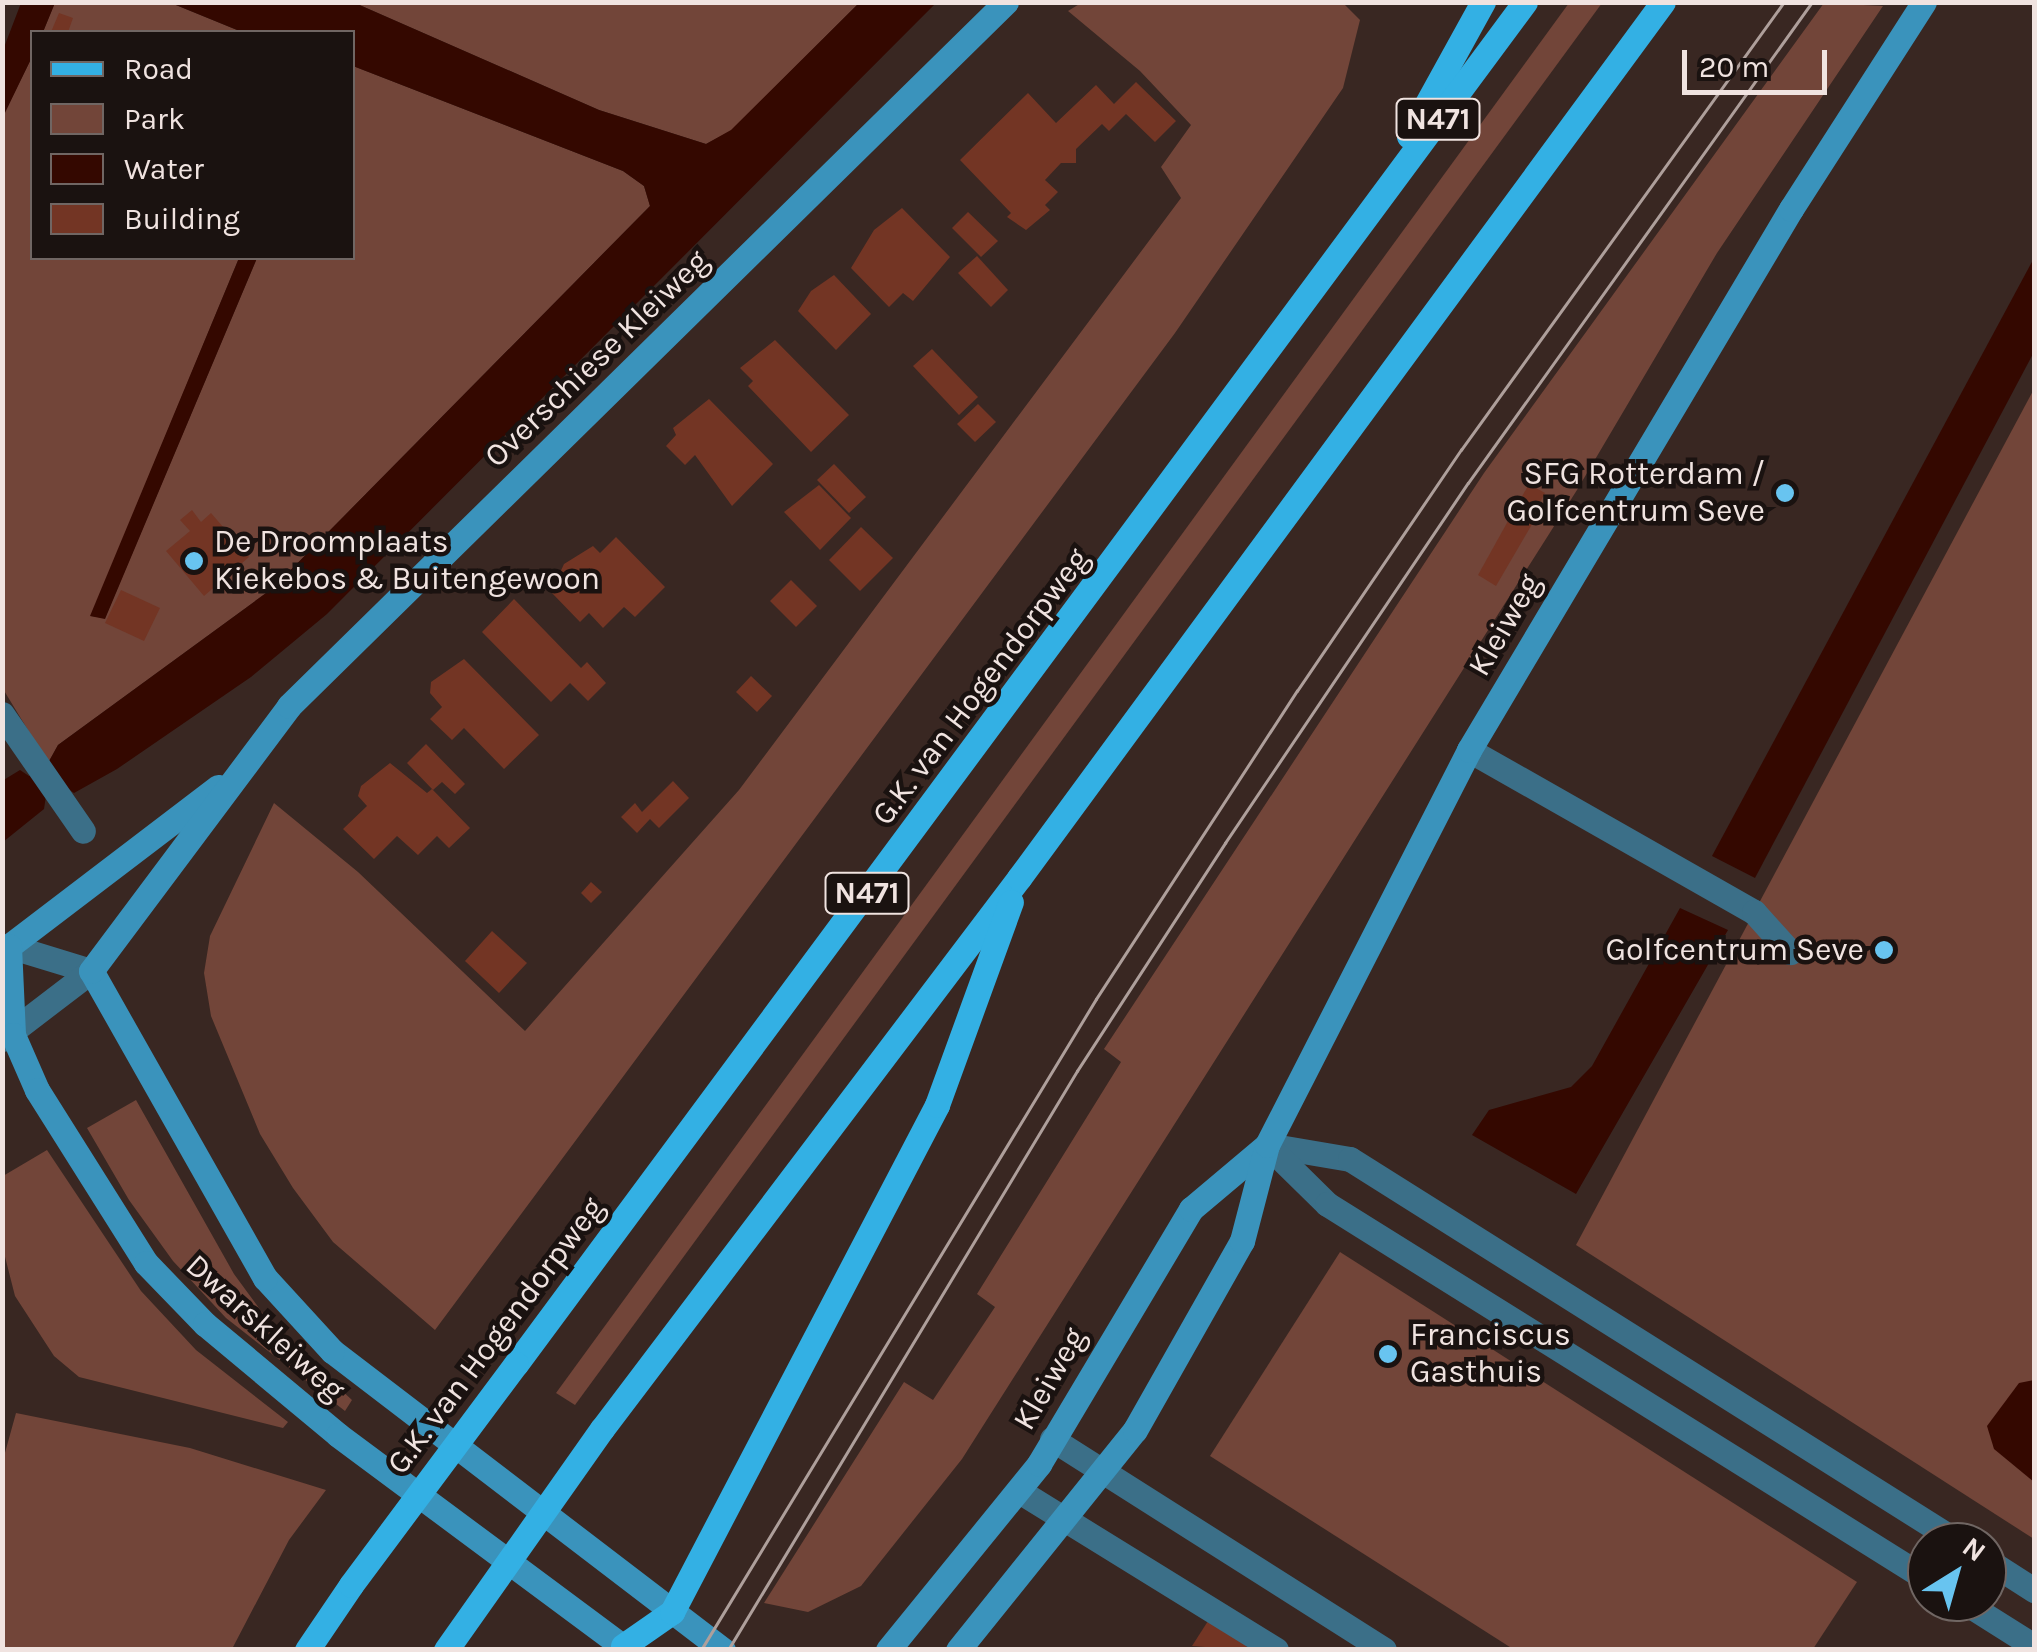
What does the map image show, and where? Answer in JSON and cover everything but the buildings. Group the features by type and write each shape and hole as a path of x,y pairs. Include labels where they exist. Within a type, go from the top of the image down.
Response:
{"main road":[{"path":"1352,236 1483,2"},
{"name":"G.K. van Hogendorpweg","path":"307,1650 1524,2"},
{"path":"446,1650 602,1429 1019,878 1663,2"},
{"path":"625,1648 672,1612 936,1105 1019,878"}],"street":[{"name":"Overschiese Kleiweg","path":"8,1037 91,972 290,706 1006,2"},
{"name":"Kleiweg","path":"958,1650 1135,1430 1242,1241 1268,1144 1469,750 1791,209 1924,2"},
{"path":"2,714 83,832"},
{"path":"1469,750 1754,912 1790,952"},
{"name":"Overschiese Kleiweg","path":"6,948 242,769"},
{"path":"6,948 91,972"},
{"name":"Dwarskleiweg","path":"6,948 8,1037 36,1090 146,1263 205,1324 338,1435 625,1648"},
{"name":"Dwarskleiweg","path":"91,972 265,1278 332,1351 723,1650"},
{"name":"Kleiweg","path":"888,1650 1019,1491 1191,1208 1268,1144"},
{"path":"1268,1144 1350,1159 1926,1522"},
{"path":"1268,1144 1326,1204 1907,1567"},
{"path":"1052,1439 1353,1641 1384,1650"},
{"path":"1019,1491 1063,1522 1122,1552 1276,1650"},
{"path":"2007,1573 2034,1590"},
{"path":"1996,1622 2034,1646"}],"green space":[{"path":"55,2 171,3 237,30 44,30"},
{"path":"355,3 859,3 731,131 706,144 599,110"},
{"path":"1081,3 1343,3 1360,20 1343,88 1175,333 435,1330 333,1242 293,1188 260,1134 211,1016 204,973 210,936 274,803 358,872 525,1031 739,790 1181,198 1161,167 1191,125 1140,71 1068,11"},
{"path":"1569,3 1602,3 575,1405 556,1393"},
{"path":"1824,3 1883,6 1717,253 1577,490 962,1459 861,1586 808,1612 764,1603 904,1382 933,1400 995,1307 977,1294 1121,1062 1104,1049 1484,473"},
{"path":"30,61 30,260 238,260 91,616 105,618 256,260 355,260 355,67 623,171 644,186 650,206 273,588 58,745 48,763 3,689 2,117"},
{"path":"2034,389 2034,1539 1576,1245"},
{"path":"136,1100 234,1274 272,1326 352,1400 345,1411 226,1318 173,1261 129,1200 87,1128"},
{"path":"47,1150 141,1291 196,1350 288,1422 283,1428 79,1377 54,1356 15,1296 2,1245 3,1176"},
{"name":"Franciscus Gasthuis","path":"1340,1252 1857,1582 1813,1649 1513,1649 1210,1456"},
{"path":"16,1413 190,1448 326,1490 289,1540 232,1649 3,1649 3,1460"}],"water":[{"path":"21,3 55,3 44,30 30,30 30,61 3,117 3,50"},
{"path":"171,3 355,3 599,110 706,144 731,130 859,3 936,3 327,614 251,677 117,769 74,793 63,785 46,796 44,809 3,842 2,781 20,770 29,776 48,763 58,745 273,588 650,206 644,186 623,171 355,67 355,30 237,30"},
{"path":"2034,258 2034,352 1755,878 1712,856"},
{"path":"238,260 256,260 105,619 90,616"},
{"path":"1680,908 1728,930 1576,1194 1472,1135 1489,1110 1571,1087 1592,1066"},
{"path":"2034,1380 2034,1482 1994,1449 1987,1426 2019,1383"}],"tram line":[{"path":"701,1650 1096,999 1297,691 1461,450 1784,2"},
{"path":"728,1650 1077,1071 1225,843 1468,483 1812,2"}],"place":[{"name":"SFG Rotterdam / Golfcentrum Seve","path":"1785,493"},
{"name":"De Droomplaats Kiekebos & Buitengewoon","path":"194,561"},
{"name":"Golfcentrum Seve","path":"1884,950"},
{"name":"Franciscus Gasthuis","path":"1388,1354"}]}
